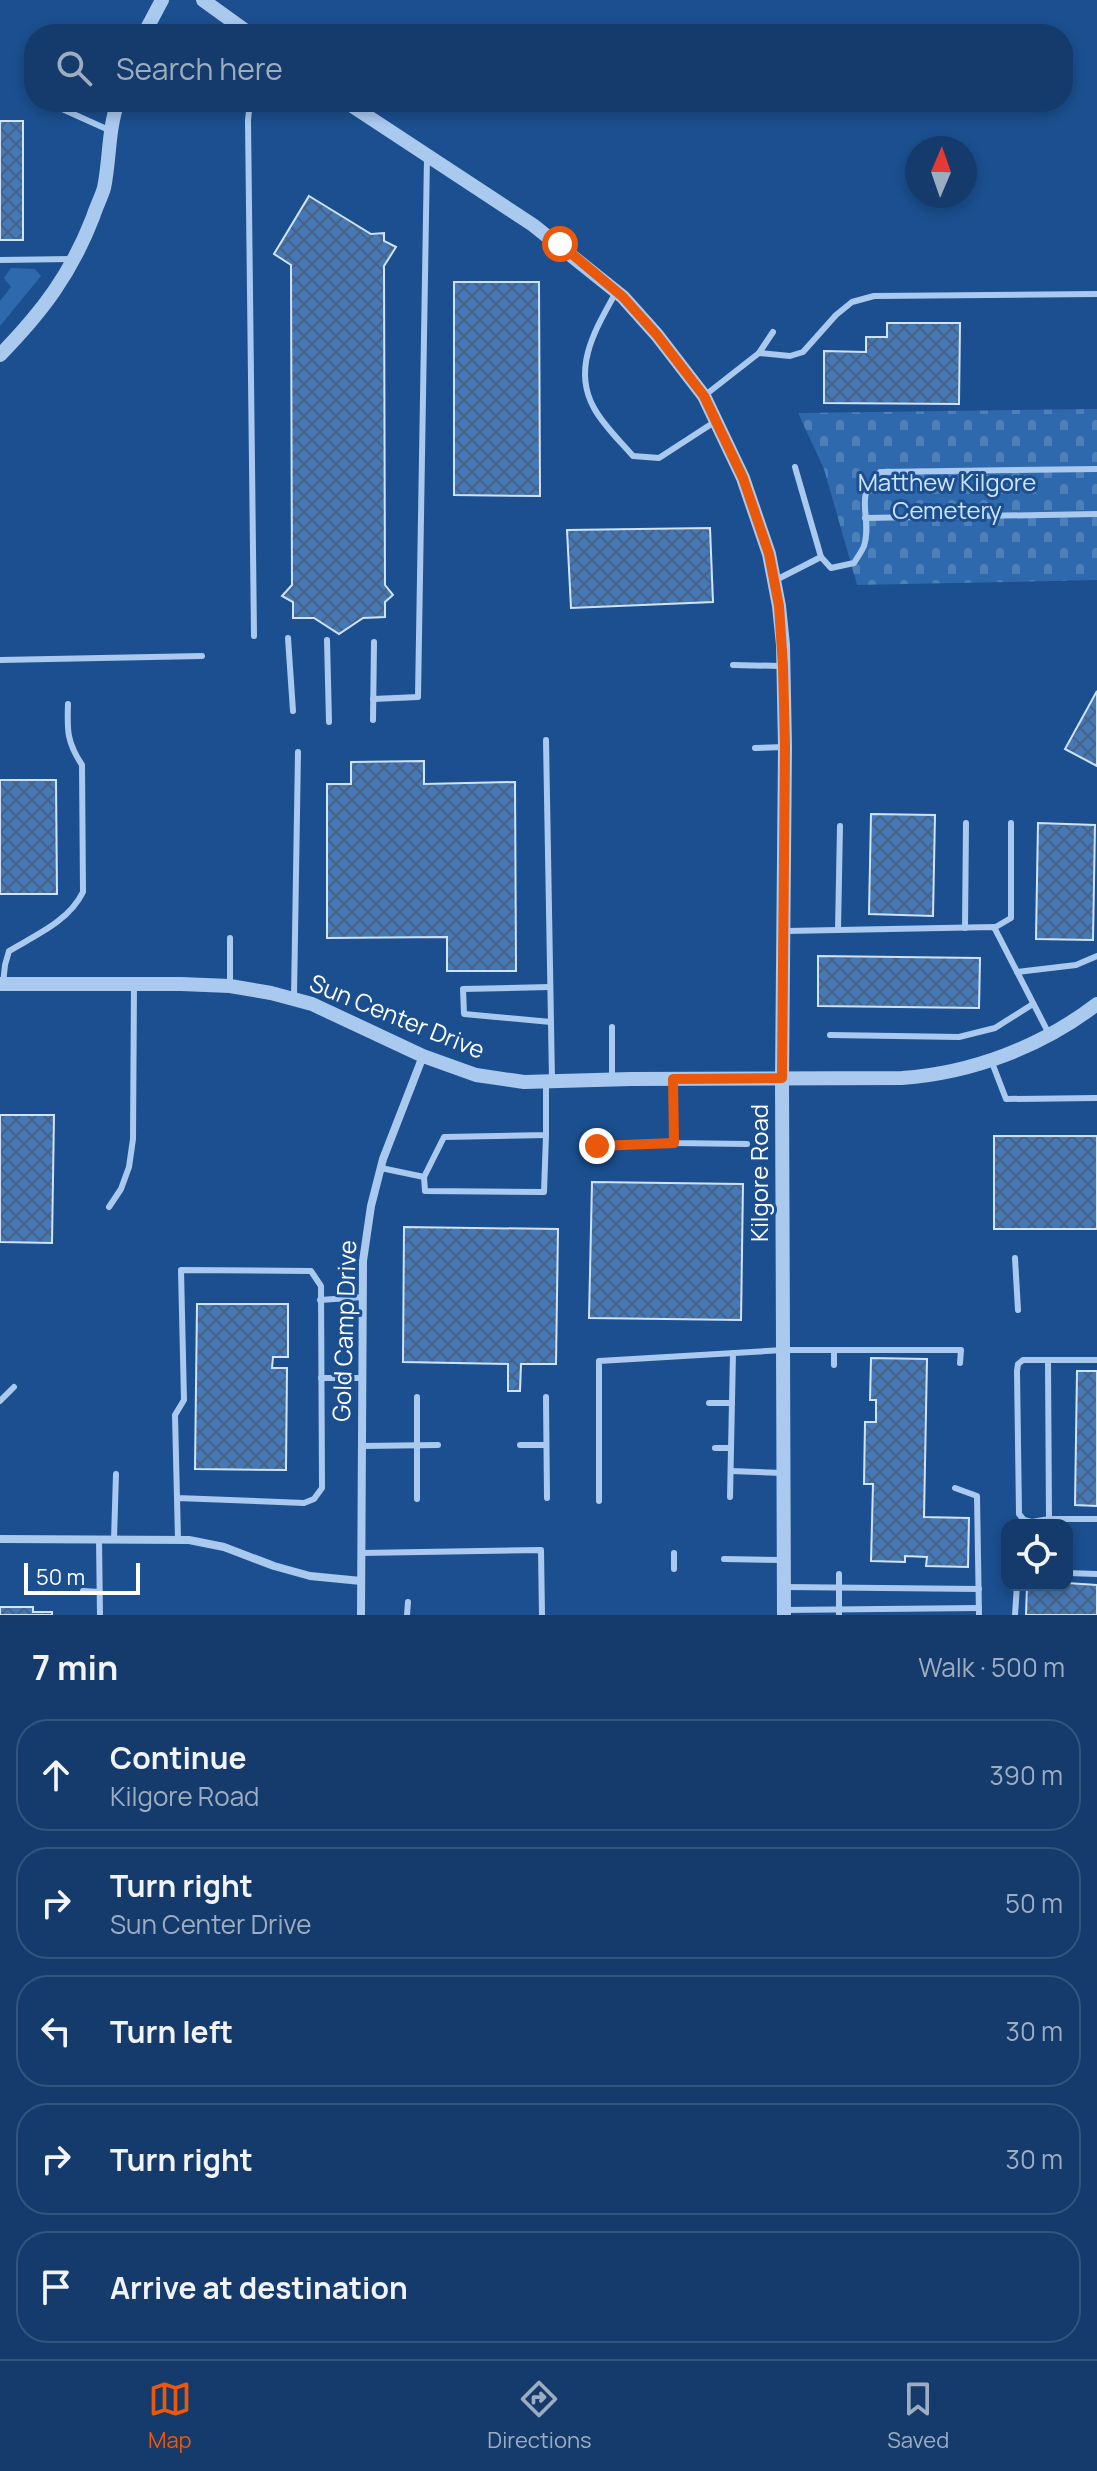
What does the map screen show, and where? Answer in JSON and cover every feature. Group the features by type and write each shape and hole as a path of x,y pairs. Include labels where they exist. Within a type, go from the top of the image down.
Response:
{"street":[{"path":"149,24 162,0"},
{"path":"203,0 236,24"},
{"path":"0,355 40,313 63,282 74,259 103,190 116,112"},
{"name":"Kilgore Road","path":"361,112 533,225 616,292 657,335 704,396 738,466 760,523 779,606 785,747 782,1078 784,1612"},
{"name":"Sun Center Drive","path":"2,984 230,986 312,1004 423,1056 476,1075 524,1082 941,1075 991,1060 1049,1034 1072,1023 1097,1004"},
{"name":"Gold Camp Drive","path":"361,1615 363,1261 371,1206 381,1168 423,1056"},
{"path":"0,1539 178,1539 224,1547 310,1576 361,1581"}],"lane":[{"path":"69,112 111,131"},
{"path":"250,112 254,636"},
{"path":"373,699 418,697 427,157"},
{"path":"0,260 74,259"},
{"path":"616,292 590,341 584,372 593,407 633,456 659,458 716,420"},
{"path":"759,353 790,356 803,352 852,302 874,296 1097,294"},
{"path":"704,396 759,353 773,332"},
{"path":"795,467 821,557 831,568 854,563 865,543 865,491 880,472 1097,469"},
{"path":"865,518 1097,514"},
{"path":"774,581 821,557"},
{"path":"288,638 293,711"},
{"path":"327,640 329,722"},
{"path":"373,720 374,642"},
{"path":"0,660 202,656"},
{"path":"733,665 783,666"},
{"path":"2,984 9,951 65,916 77,905 83,892 82,765 71,748 67,734 68,704"},
{"path":"546,740 551,1022 544,1192 425,1191 424,1177 444,1137 546,1135"},
{"path":"755,748 785,747"},
{"path":"294,999 298,752"},
{"path":"965,928 966,823"},
{"path":"783,931 994,928 1011,918 1011,823"},
{"path":"838,930 840,826"},
{"path":"994,928 1049,1034"},
{"path":"230,938 230,986"},
{"path":"1017,972 1076,965 1097,956"},
{"path":"109,1207 121,1189 129,1167 133,1139 134,984"},
{"path":"550,987 463,989 464,1014 551,1022"},
{"path":"830,1035 959,1037 995,1028 1033,1004"},
{"path":"612,1027 612,1080"},
{"path":"991,1060 1006,1099 1097,1098"},
{"path":"673,1079 674,1143"},
{"path":"597,1146 747,1144"},
{"path":"381,1168 424,1177"},
{"path":"1015,1258 1018,1310"},
{"path":"177,1498 304,1503 314,1499 322,1488 321,1286 311,1271 181,1270 184,1400 175,1415 177,1498 178,1539"},
{"path":"320,1300 363,1297"},
{"path":"599,1501 599,1361 783,1350 961,1350 960,1363"},
{"path":"834,1350 834,1365"},
{"path":"730,1497 733,1353"},
{"path":"1023,1519 1019,1514 1018,1364 1023,1360 1097,1360"},
{"path":"1048,1361 1049,1519"},
{"path":"321,1378 363,1378"},
{"path":"0,1401 14,1387"},
{"path":"417,1397 417,1499"},
{"path":"546,1397 547,1498"},
{"path":"709,1403 732,1403"},
{"path":"599,1404 609,1404"},
{"path":"362,1446 438,1445"},
{"path":"520,1445 546,1445"},
{"path":"715,1448 731,1448"},
{"path":"599,1451 609,1451"},
{"path":"731,1471 784,1473"},
{"path":"114,1539 116,1474"},
{"path":"784,1612 945,1607 979,1612 977,1496 955,1488"},
{"path":"1073,1519 1097,1519"},
{"path":"99,1539 100,1615"},
{"path":"361,1553 541,1550 542,1615"},
{"path":"674,1553 674,1569"},
{"path":"724,1559 784,1560"},
{"path":"1073,1573 1097,1574"},
{"path":"839,1574 839,1612"},
{"path":"784,1587 979,1589"},
{"path":"886,1588 887,1608"},
{"path":"945,1589 945,1607"},
{"path":"83,1591 100,1592"},
{"path":"1015,1615 1017,1591"},
{"path":"407,1615 408,1602"}],"green space":[{"path":"11,268 35,269 41,276 0,326 0,301 11,287 4,278"},
{"name":"Matthew Kilgore Cemetery","path":"1097,409 1097,580 857,585 824,469 798,413"}],"building":[{"path":"0,121 23,121 23,240 0,240"},
{"path":"309,196 371,234 384,233 384,241 396,247 384,266 385,585 393,595 385,602 385,617 363,618 339,634 314,618 293,618 293,602 282,596 292,585 291,265 274,254"},
{"path":"454,282 539,282 540,496 454,495"},
{"path":"887,323 960,323 959,404 824,403 824,351 866,352 866,337 887,337"},
{"path":"710,528 713,602 571,608 567,530"},
{"path":"1097,691 1097,766 1065,749"},
{"path":"424,761 424,784 515,782 516,971 447,971 447,937 327,938 327,784 351,784 351,762"},
{"path":"0,780 56,780 57,894 0,894"},
{"path":"871,814 935,815 933,916 869,914"},
{"path":"1038,823 1095,825 1093,940 1036,939"},
{"path":"818,956 980,958 979,1008 818,1006"},
{"path":"0,1115 54,1115 52,1243 0,1242"},
{"path":"994,1136 1097,1136 1097,1229 994,1229"},
{"path":"592,1182 743,1184 741,1320 589,1318"},
{"path":"404,1227 558,1229 556,1364 521,1364 520,1391 508,1391 508,1364 403,1362"},
{"path":"197,1304 288,1304 288,1357 273,1357 272,1368 287,1368 286,1470 195,1469"},
{"path":"871,1358 927,1359 924,1517 969,1518 968,1567 926,1566 927,1557 905,1556 905,1562 871,1561 873,1484 864,1484 865,1422 876,1422 876,1400 870,1400"},
{"path":"1077,1371 1097,1371 1097,1506 1075,1505"},
{"path":"1073,1583 1097,1585 1097,1615 1026,1615 1027,1591 1073,1591"},
{"path":"0,1607 33,1607 33,1612 52,1612 52,1615 0,1615"}],"route":[{"path":"560,244 623,297 704,396 743,478 760,523 779,606 783,645 782,1078 673,1079 674,1143 597,1146"}]}
